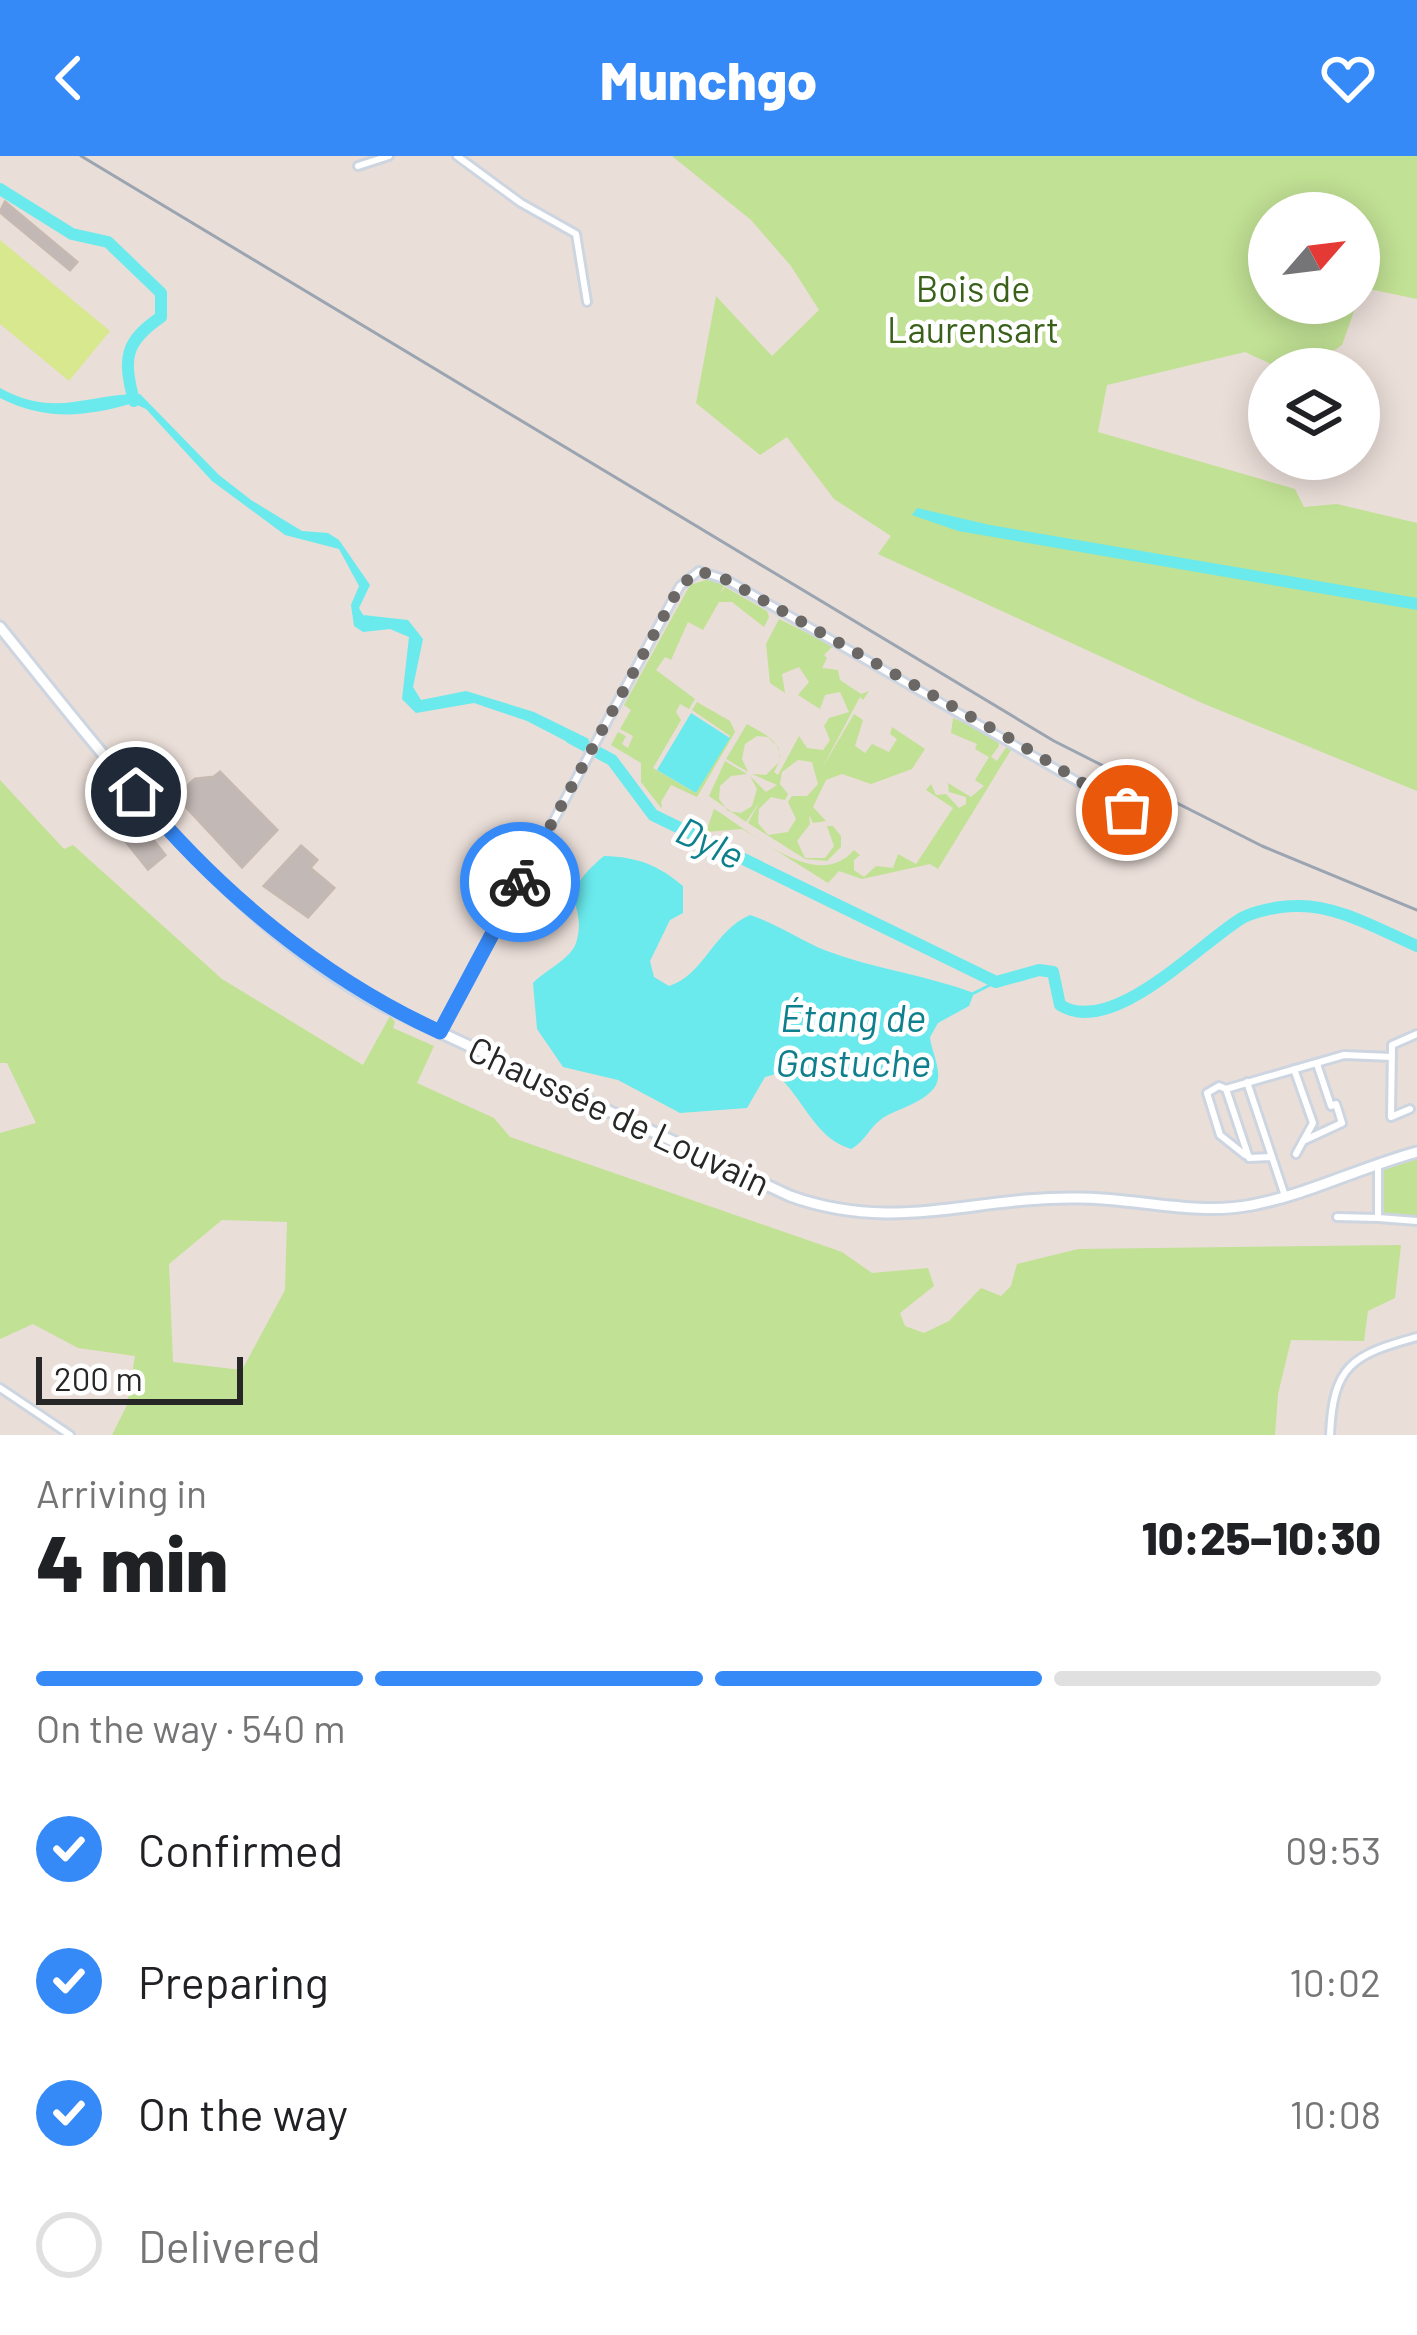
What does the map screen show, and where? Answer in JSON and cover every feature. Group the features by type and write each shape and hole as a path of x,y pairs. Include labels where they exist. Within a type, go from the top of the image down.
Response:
{"main road":[{"name":"Chaussée de Louvain","path":"0,627 194,855 324,970 376,1002 790,1196 842,1211 897,1216 1053,1198 1205,1208 1246,1206 1417,1151"}],"street":[{"path":"358,166 389,156"},
{"path":"457,156 520,203 576,233 586,302"},
{"path":"440,1032 680,586 692,574 708,571 1016,742 1127,810"},
{"path":"1410,1109 1391,1117 1392,1046 1417,1034"},
{"path":"1226,1090 1344,1055 1392,1057"},
{"path":"1304,1141 1342,1123 1317,1064"},
{"path":"1294,1067 1313,1123 1296,1154"},
{"path":"1247,1082 1285,1196"},
{"path":"1249,1158 1226,1090 1219,1086 1207,1093 1220,1135 1249,1158 1271,1157"},
{"path":"1377,1164 1378,1218"},
{"path":"1336,1217 1417,1221"},
{"path":"1330,1435 1334,1391 1345,1369 1375,1350 1417,1337"},
{"path":"0,1388 70,1435"}],"green space":[{"name":"Bois de Laurensart","path":"672,156 1417,156 1417,299 1380,291 1380,192 1248,192 1248,324 1350,324 1342,345 1248,348 1248,353 1107,385 1098,432 1248,475 1248,480 1295,489 1304,507 1337,504 1417,523 1417,791 1202,703 878,554 891,536 834,499 787,437 760,455 696,403 716,296 772,356 819,310 791,266 751,220"},
{"path":"0,240 110,331 69,381 0,324"},
{"path":"712,578 724,586 720,594 725,587 767,611 769,617 764,627 732,602 719,602 703,630 688,622 671,660 665,657 656,670 695,699 689,709 680,704 676,712 681,720 653,768 696,793 730,736 692,710 697,702 730,721 735,732 697,797 671,785 662,809 641,782 641,763 611,745 618,732 626,736 622,744 628,748 633,736 620,729 631,710 624,705 690,585"},
{"path":"779,619 833,646 824,655 822,668 838,670 840,680 861,694 869,691 863,700 860,697 821,770 854,714 863,720 855,746 865,753 872,744 889,752 897,739 890,734 892,727 925,749 912,769 871,784 842,774 826,780 813,807 826,821 813,823 809,815 810,824 797,841 805,858 825,858 834,846 827,826 833,826 841,836 841,847 827,861 805,859 748,823 760,801 746,822 731,811 741,813 752,806 757,789 750,776 766,792 777,785 752,774 766,775 778,763 774,772 778,775 799,736 807,748 823,750 830,740 824,726 829,718 849,712 840,692 825,695 820,709 798,695 809,682 799,667 782,674 785,693 770,683 766,644","holes":["798,760 812,762 818,784 807,796 792,796 788,802 796,819 788,832 768,835 758,823 759,809 771,797 785,800 788,794 780,784 782,772"]},
{"path":"953,718 997,737 999,746 991,757 997,761 1007,746 1014,745 938,869 930,864 862,879 839,871 828,883 766,844 803,862 821,865 839,862 854,850 860,855 854,860 854,870 864,877 876,866 893,868 898,854 916,864 953,808 926,790 931,784 936,795 946,794 959,808 966,804 966,797 949,792 948,783 971,797 984,786 975,780 989,757 975,749 977,744 951,733"},
{"path":"747,724 769,737 776,745 768,737 757,736 745,744 742,759 748,772 726,759"},
{"path":"725,761 747,774 731,776 720,786 719,799 725,808 709,796"},
{"path":"0,780 64,849 73,845 222,979 363,1065 390,1016 393,1028 434,1046 417,1083 494,1118 510,1137 842,1252 872,1273 928,1268 934,1286 900,1313 905,1326 924,1333 949,1321 981,1288 1001,1296 1011,1286 1017,1264 1078,1249 1401,1245 1395,1298 1368,1311 1364,1341 1291,1340 1278,1394 1275,1435 112,1435 127,1405 135,1356 78,1348 33,1324 0,1339 0,1133 36,1123 7,1063 0,1063","holes":["222,1220 287,1222 285,1290 242,1370 173,1362 169,1264"]},
{"path":"714,809 729,819 762,842 742,829 706,832"},
{"path":"1417,1159 1417,1216 1384,1216 1383,1170"}],"water":[{"path":"0,388 55,403 140,394 219,475 251,500 302,531 328,533 339,540 370,585 359,608 363,615 408,620 423,639 413,687 421,700 466,691 534,712 589,739 583,750 527,721 474,703 416,713 402,699 409,637 390,629 363,632 354,626 351,605 359,586 339,549 285,535 212,481 146,409 133,403 82,414 49,413 0,398"},
{"path":"917,508 990,525 1417,598 1417,610 958,531 912,515"},
{"path":"691,713 730,738 696,793 657,770"},
{"name":"Étang de Gastuche","path":"604,856 647,864 683,886 683,913 670,920 650,961 654,977 669,986 691,972 727,931 750,915 827,951 974,993 969,1006 938,1023 930,1037 938,1079 932,1091 881,1120 851,1149 827,1136 776,1074 765,1077 747,1108 680,1113 618,1080 563,1067 537,1029 533,983 573,949 579,929 575,892"}],"building":[{"path":"5,202 77,262 70,270 0,212"},
{"path":"220,772 277,830 242,867 176,796 195,779"},
{"path":"120,818 129,829 138,821 165,855 148,869 112,824"},
{"path":"301,846 317,860 310,868 334,888 308,917 264,886"}],"waterway":[{"path":"0,189 72,234 108,242 161,293 161,317 133,343 130,353 128,374 134,401"},
{"name":"Dyle","path":"571,738 612,760 653,815 996,982 1039,970 1053,972 1060,1005 1081,1012 1129,999 1242,918 1268,909 1326,909 1417,946"},
{"path":"974,993 996,982"}],"railway":[{"path":"81,156 1054,741 1262,846 1417,910"}],"way so far":[{"path":"520,882 680,586 699,571 727,580 1016,742 1127,810"}],"route":[{"path":"136,792 194,855 311,960 363,995 440,1032 520,882"}]}
